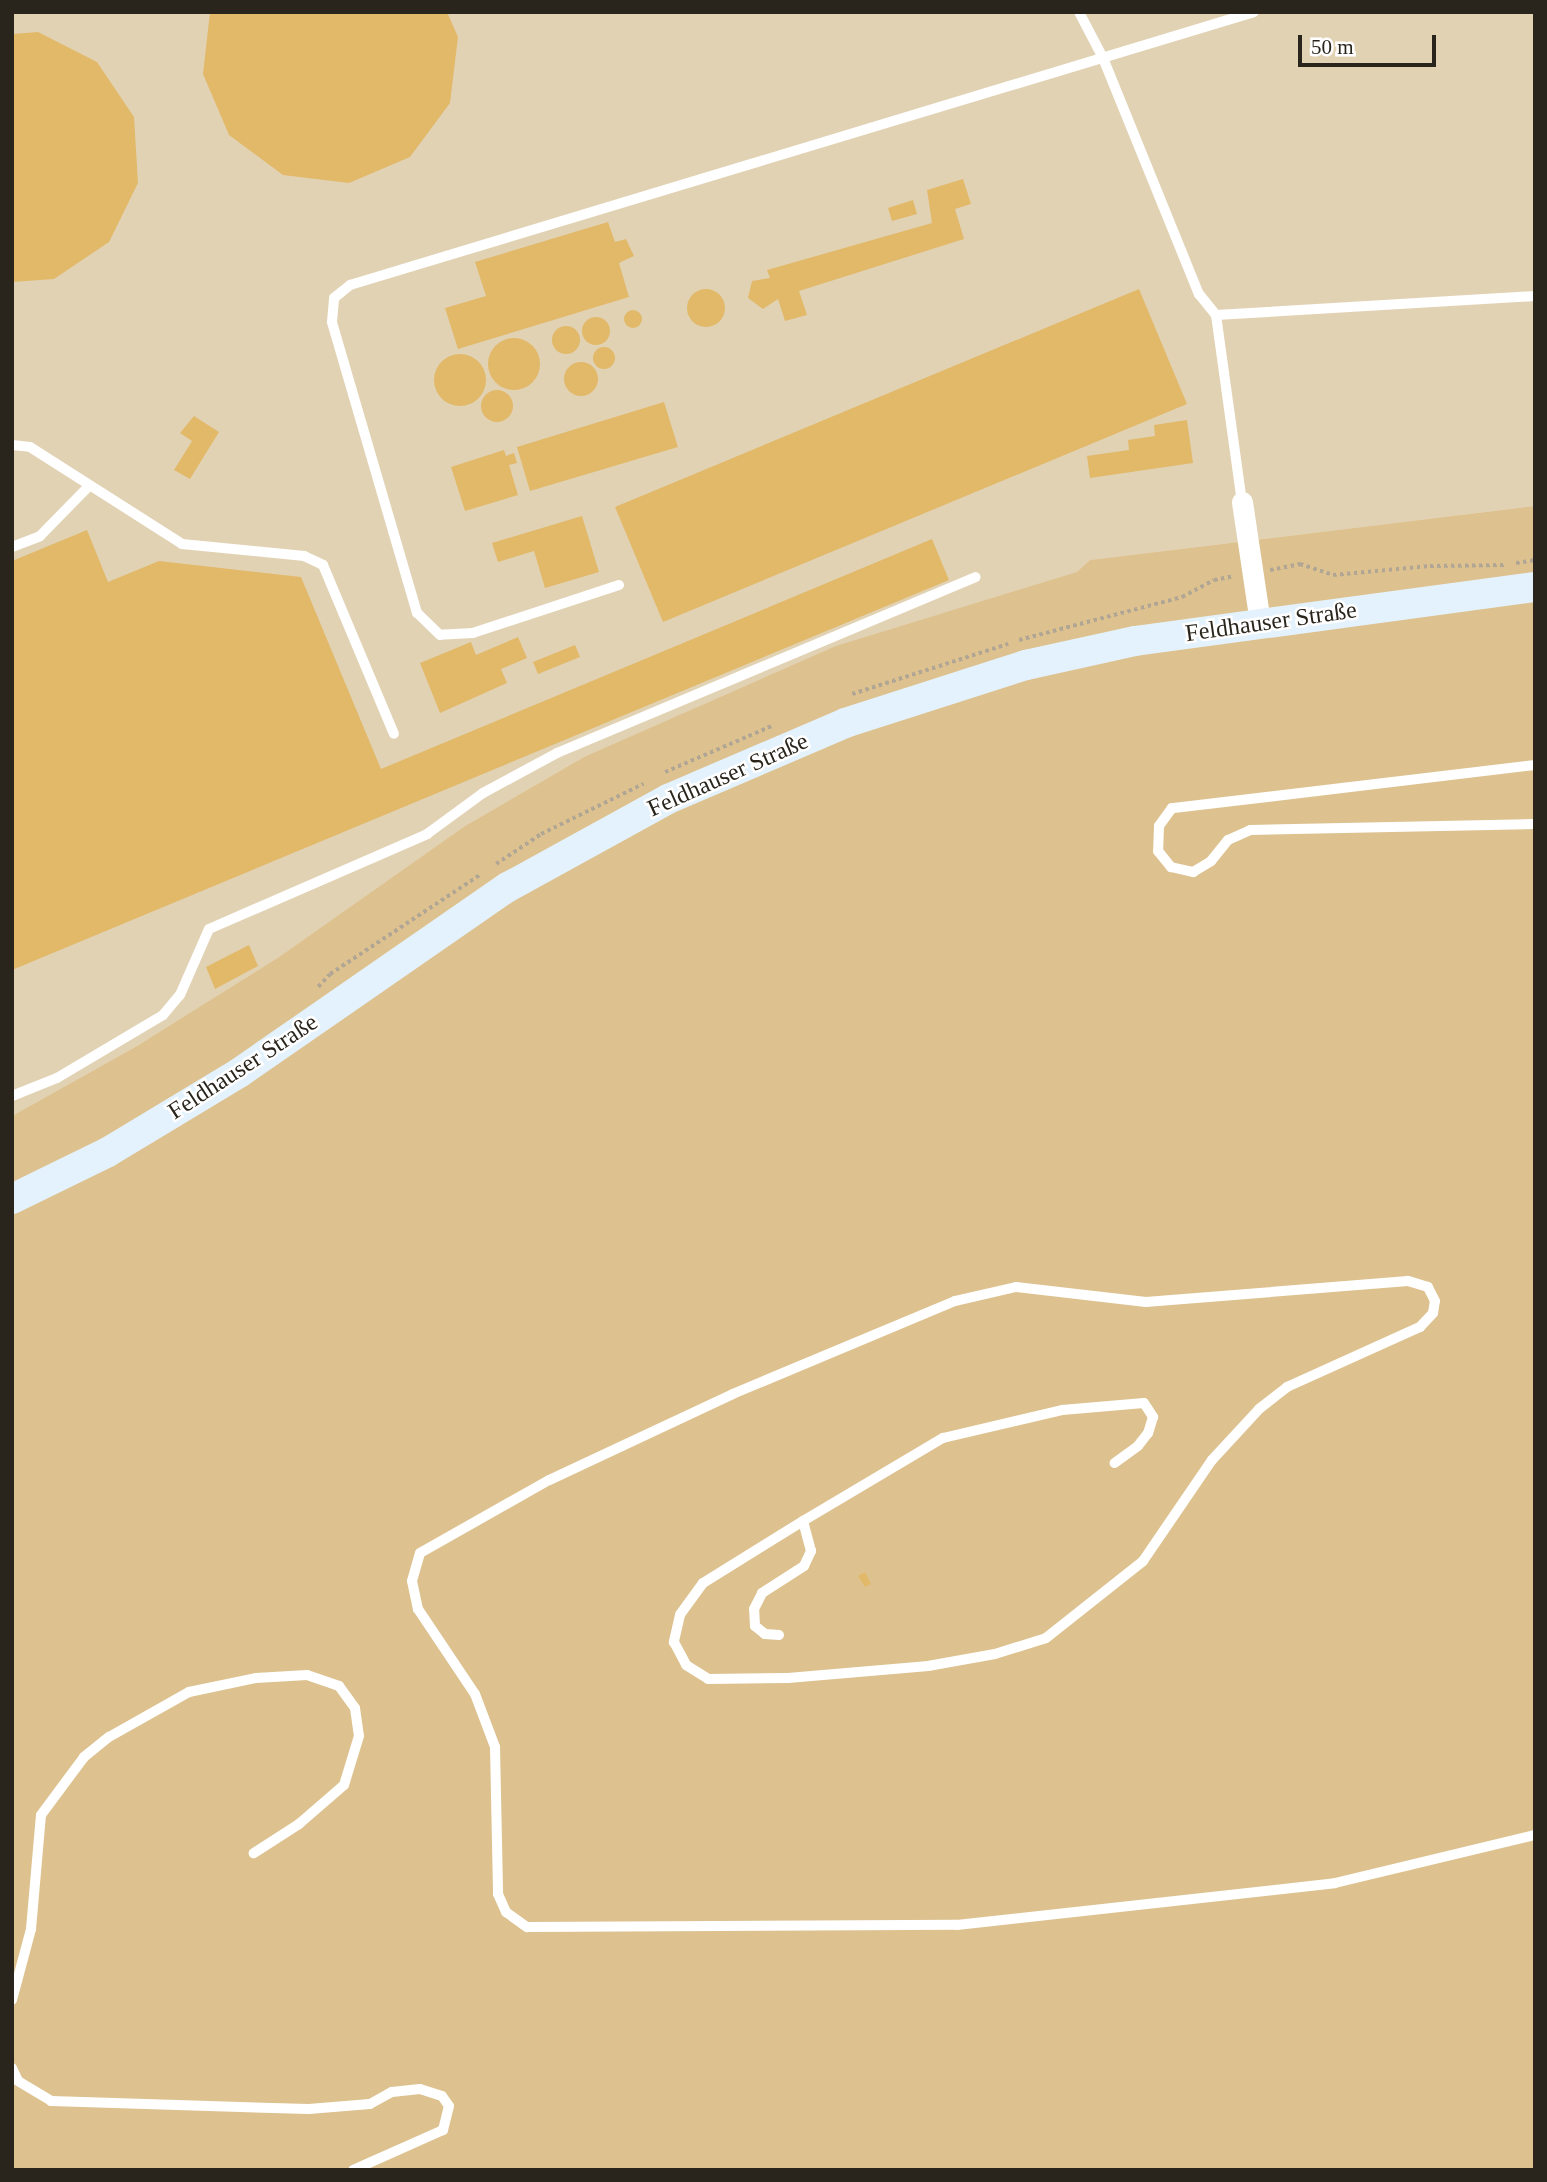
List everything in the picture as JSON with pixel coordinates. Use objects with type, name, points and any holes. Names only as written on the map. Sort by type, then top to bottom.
[{"type":"street","points":[[1242,502],[1259,622]]},
{"type":"street","name":"Feldhauser Straße","points":[[12,1199],[108,1152],[239,1073],[508,887],[668,799],[845,723],[1026,665],[1135,641],[1259,622],[1535,587]]},
{"type":"lane","points":[[1079,12],[1103,58],[1199,294],[1216,315],[1242,502]]},
{"type":"lane","points":[[619,585],[473,633],[440,635],[417,613],[332,321],[334,298],[350,285],[1254,12]]},
{"type":"lane","points":[[1216,315],[1535,296]]},
{"type":"lane","points":[[12,444],[30,447],[182,544],[304,556],[323,565],[394,734]]},
{"type":"lane","points":[[12,547],[40,536],[89,486]]},
{"type":"lane","points":[[12,1096],[57,1078],[163,1015],[180,995],[209,929],[427,834],[484,793],[557,753],[975,577]]},
{"type":"lane","points":[[1535,765],[1172,808],[1159,826],[1158,851],[1171,867],[1193,872],[1211,861],[1228,840],[1250,830],[1535,824]]},
{"type":"lane","points":[[1115,1463],[1148,1433],[1153,1417],[1144,1403],[1062,1410],[943,1438],[703,1583],[680,1615],[674,1642],[686,1665],[708,1679],[788,1678],[928,1666],[995,1654],[1046,1638],[1143,1561],[1212,1460],[1259,1409],[1287,1387],[1420,1327],[1433,1314],[1435,1301],[1428,1287],[1408,1281],[1146,1302],[1016,1287],[955,1301],[733,1394],[573,1469],[420,1553],[412,1581],[418,1609],[475,1694],[495,1748],[498,1894],[506,1912],[527,1927],[957,1925],[1335,1883],[1535,1835]]},
{"type":"lane","points":[[779,1634],[765,1633],[755,1626],[754,1609],[762,1593],[804,1566],[811,1551],[803,1521]]},
{"type":"lane","points":[[12,2000],[31,1929],[41,1815],[84,1757],[109,1737],[189,1692],[256,1678],[307,1675],[339,1686],[355,1708],[359,1735],[344,1785],[299,1824],[254,1853]]},
{"type":"lane","points":[[12,2068],[18,2081],[51,2101],[309,2109],[370,2104],[392,2092],[420,2089],[442,2095],[449,2106],[443,2130],[353,2170]]},
{"type":"path","points":[[1430,566],[1535,560]]},
{"type":"shaded area","points":[[12,12],[1535,12],[1535,506],[1090,560],[1078,572],[584,757],[465,826],[279,957],[137,1046],[12,1116]]},
{"type":"shaded area","points":[[1535,506],[1535,2170],[12,2170],[12,1116],[137,1046],[279,957],[465,826],[584,757],[836,646],[1077,572],[1090,560]]},
{"type":"building","points":[[210,12],[447,12],[458,37],[450,103],[410,157],[349,183],[283,175],[229,135],[203,74]]},
{"type":"building","points":[[38,32],[97,62],[134,117],[138,183],[109,242],[54,279],[12,282],[12,34]]},
{"type":"building","points":[[963,179],[971,204],[955,209],[964,239],[799,291],[807,315],[785,321],[778,299],[763,309],[748,298],[752,281],[770,278],[767,270],[932,223],[927,190]]},
{"type":"building","points":[[913,200],[917,214],[892,221],[888,208]]},
{"type":"building","points":[[608,222],[615,242],[626,239],[634,256],[619,263],[629,297],[458,349],[445,308],[486,296],[475,262]]},
{"type":"building","points":[[706,289],[720,294],[725,308],[720,322],[706,327],[692,322],[687,308],[692,294]]},
{"type":"building","points":[[1139,289],[1187,404],[663,622],[615,507]]},
{"type":"building","points":[[629,310],[637,310],[642,319],[640,326],[629,328],[624,323],[624,315]]},
{"type":"building","points":[[596,317],[606,321],[610,331],[606,341],[596,345],[586,341],[582,331],[586,321]]},
{"type":"building","points":[[566,326],[576,330],[580,340],[576,350],[566,354],[556,350],[552,340],[556,330]]},
{"type":"building","points":[[514,338],[524,340],[532,346],[538,354],[538,374],[532,382],[524,388],[514,390],[504,388],[496,382],[490,374],[488,364],[490,354],[496,346],[504,340]]},
{"type":"building","points":[[604,347],[612,350],[615,358],[612,366],[604,369],[596,366],[593,358],[596,350]]},
{"type":"building","points":[[460,354],[470,356],[478,362],[484,370],[484,390],[478,398],[470,404],[460,406],[450,404],[442,398],[436,390],[434,380],[436,370],[442,362],[450,356]]},
{"type":"building","points":[[581,362],[593,367],[598,379],[593,391],[581,396],[569,391],[564,379],[569,367]]},
{"type":"building","points":[[497,390],[509,394],[513,406],[509,418],[497,422],[485,418],[481,406],[485,394]]},
{"type":"building","points":[[664,402],[678,447],[530,491],[517,447]]},
{"type":"building","points":[[194,416],[219,432],[190,479],[174,470],[192,441],[180,433]]},
{"type":"building","points":[[1187,420],[1193,463],[1090,478],[1087,456],[1129,450],[1128,440],[1155,436],[1154,425]]},
{"type":"building","points":[[504,450],[506,456],[514,453],[517,463],[509,465],[518,495],[465,511],[451,467]]},
{"type":"building","points":[[582,516],[599,572],[545,588],[534,551],[498,562],[492,543]]},
{"type":"building","points":[[87,530],[108,582],[159,561],[301,577],[381,769],[932,539],[949,580],[12,970],[12,561]]},
{"type":"building","points":[[518,637],[527,658],[501,669],[507,683],[440,713],[420,663],[471,642],[476,655]]},
{"type":"building","points":[[575,645],[580,657],[538,674],[533,662]]},
{"type":"building","points":[[249,945],[258,966],[215,989],[206,967]]},
{"type":"building","points":[[865,1572],[871,1584],[865,1587],[858,1576]]}]
